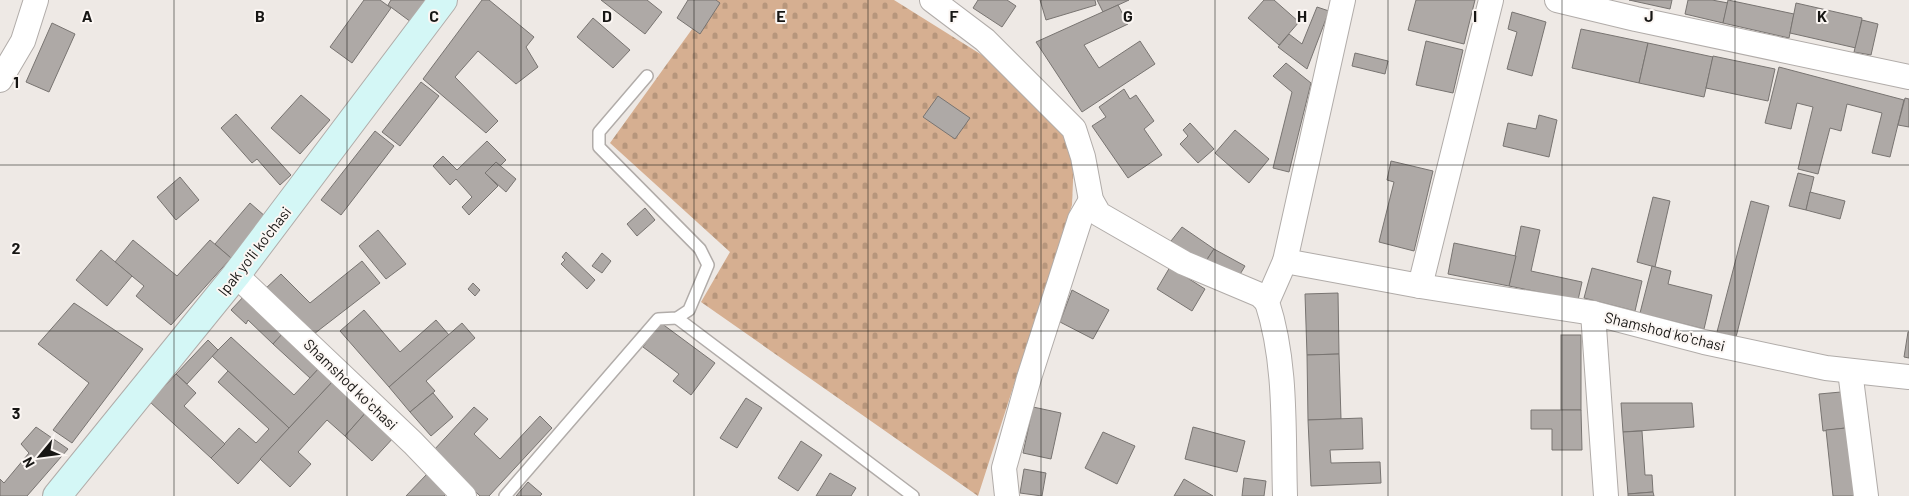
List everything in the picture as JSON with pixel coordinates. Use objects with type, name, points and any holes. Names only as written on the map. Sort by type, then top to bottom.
[{"type":"main road","name":"Ipak yo'li ko'chasi","points":[[57,496],[236,275],[443,0]]},
{"type":"street","points":[[0,80],[23,41],[36,0]]},
{"type":"street","points":[[932,0],[985,40],[1074,129],[1083,157],[1091,200],[1100,214],[1175,258],[1260,295],[1267,302],[1274,322],[1281,385],[1285,496]]},
{"type":"street","points":[[1267,302],[1285,261],[1343,0]]},
{"type":"street","points":[[1420,286],[1491,0]]},
{"type":"street","points":[[1557,0],[1636,19],[1909,77]]},
{"type":"street","points":[[1005,495],[1004,468],[1029,378],[1080,219],[1091,200]]},
{"type":"street","name":"Shamshod koʻchasi","points":[[1285,261],[1420,286],[1593,313],[1704,342],[1850,371],[1909,378]]},
{"type":"street","name":"Shamshod koʻchasi","points":[[236,275],[413,443],[464,496]]},
{"type":"street","points":[[1593,313],[1606,496]]},
{"type":"street","points":[[1850,371],[1866,496]]},
{"type":"lane","points":[[505,496],[658,319],[677,318],[689,310],[708,265],[700,249],[599,147],[600,132],[647,76]]},
{"type":"lane","points":[[677,318],[913,496]]},
{"type":"green space","points":[[713,0],[894,0],[990,60],[1064,130],[1074,157],[1072,205],[978,496],[701,302],[730,252],[610,143]]},
{"type":"building","points":[[364,0],[380,0],[391,8],[352,63],[330,47]]},
{"type":"building","points":[[391,0],[426,0],[411,22],[388,5]]},
{"type":"building","points":[[482,0],[489,0],[534,37],[526,47],[538,67],[516,84],[478,51],[455,77],[498,121],[486,133],[423,79]]},
{"type":"building","points":[[601,0],[647,0],[662,12],[645,34]]},
{"type":"building","points":[[688,0],[716,0],[720,3],[700,34],[677,18]]},
{"type":"building","points":[[978,0],[1007,0],[1016,6],[1002,27],[973,8]]},
{"type":"building","points":[[1040,0],[1095,0],[1096,5],[1046,20]]},
{"type":"building","points":[[1097,0],[1129,0],[1103,12]]},
{"type":"building","points":[[1264,0],[1274,0],[1299,22],[1279,45],[1248,18]]},
{"type":"building","points":[[1416,0],[1475,0],[1464,44],[1408,30]]},
{"type":"building","points":[[1629,0],[1672,0],[1670,9]]},
{"type":"building","points":[[1688,0],[1712,0],[1728,3],[1723,23],[1685,14]]},
{"type":"building","points":[[1728,0],[1794,14],[1789,38],[1723,23]]},
{"type":"building","points":[[1796,3],[1862,18],[1856,48],[1790,33]]},
{"type":"building","points":[[1118,5],[1128,24],[1084,45],[1099,68],[1140,41],[1155,64],[1082,112],[1036,42]]},
{"type":"building","points":[[1317,7],[1329,11],[1307,69],[1278,47],[1289,34],[1302,44]]},
{"type":"building","points":[[1512,12],[1546,22],[1532,76],[1507,69],[1517,32],[1508,29]]},
{"type":"building","points":[[593,18],[630,50],[613,68],[577,37]]},
{"type":"building","points":[[1862,20],[1878,24],[1871,55],[1854,52]]},
{"type":"building","points":[[52,23],[75,34],[49,92],[26,82]]},
{"type":"building","points":[[1581,29],[1648,43],[1639,83],[1572,68]]},
{"type":"building","points":[[1426,41],[1463,50],[1453,93],[1416,85]]},
{"type":"building","points":[[1648,43],[1713,57],[1704,97],[1639,83]]},
{"type":"building","points":[[1355,53],[1388,61],[1385,74],[1352,66]]},
{"type":"building","points":[[1713,56],[1775,69],[1768,101],[1706,88]]},
{"type":"building","points":[[1286,63],[1311,83],[1289,172],[1273,168],[1292,92],[1273,76]]},
{"type":"building","points":[[1779,67],[1904,100],[1890,157],[1872,153],[1882,113],[1847,104],[1841,131],[1830,128],[1818,174],[1798,169],[1813,107],[1797,103],[1791,129],[1765,123]]},
{"type":"building","points":[[421,82],[439,96],[400,146],[382,132]]},
{"type":"building","points":[[1124,89],[1130,99],[1136,95],[1154,121],[1144,129],[1162,155],[1128,178],[1092,126],[1106,117],[1099,107]]},
{"type":"building","points":[[301,95],[330,120],[300,154],[271,128]]},
{"type":"building","points":[[938,96],[970,118],[955,139],[923,117]]},
{"type":"building","points":[[1905,98],[1909,99],[1909,127],[1898,125]]},
{"type":"building","points":[[236,114],[291,175],[280,185],[257,159],[252,163],[221,128]]},
{"type":"building","points":[[1539,115],[1557,120],[1549,157],[1503,146],[1508,123],[1536,129]]},
{"type":"building","points":[[1190,123],[1214,149],[1198,163],[1180,144],[1188,136],[1183,130]]},
{"type":"building","points":[[1235,130],[1269,159],[1249,183],[1215,153]]},
{"type":"building","points":[[375,131],[394,146],[341,215],[321,200]]},
{"type":"building","points":[[487,141],[506,160],[500,166],[496,162],[485,173],[498,186],[469,215],[462,207],[472,197],[456,179],[450,185],[433,166],[443,156],[457,170]]},
{"type":"building","points":[[1391,161],[1433,171],[1414,251],[1379,242],[1394,182],[1387,180]]},
{"type":"building","points":[[496,162],[516,179],[506,192],[485,173]]},
{"type":"building","points":[[1798,173],[1814,177],[1806,210],[1789,206]]},
{"type":"building","points":[[180,177],[199,200],[176,220],[157,197]]},
{"type":"building","points":[[1810,192],[1845,201],[1840,219],[1806,210]]},
{"type":"building","points":[[1653,197],[1670,201],[1655,267],[1637,262]]},
{"type":"building","points":[[1751,201],[1769,206],[1736,337],[1717,332]]},
{"type":"building","points":[[250,203],[266,217],[231,258],[215,244]]},
{"type":"building","points":[[645,208],[655,220],[637,236],[627,224]]},
{"type":"building","points":[[1521,226],[1540,230],[1531,271],[1582,282],[1578,300],[1509,286]]},
{"type":"building","points":[[1182,227],[1214,249],[1204,264],[1171,241]]},
{"type":"building","points":[[378,230],[406,264],[386,279],[359,246]]},
{"type":"building","points":[[133,240],[177,276],[210,240],[231,258],[171,325],[136,296],[144,286],[115,262]]},
{"type":"building","points":[[1454,243],[1516,256],[1509,286],[1448,274]]},
{"type":"building","points":[[1214,249],[1245,266],[1236,281],[1204,264]]},
{"type":"building","points":[[101,250],[132,276],[107,306],[76,280]]},
{"type":"building","points":[[566,252],[595,280],[587,289],[561,264],[565,260],[562,257]]},
{"type":"building","points":[[602,253],[611,261],[602,273],[592,266]]},
{"type":"building","points":[[362,261],[380,283],[310,337],[264,290],[281,274],[310,303]]},
{"type":"building","points":[[1652,266],[1671,271],[1668,284],[1712,295],[1704,329],[1640,313]]},
{"type":"building","points":[[1170,267],[1205,289],[1192,311],[1157,289]]},
{"type":"building","points":[[1592,268],[1642,281],[1635,311],[1584,298]]},
{"type":"building","points":[[473,283],[480,290],[475,296],[468,289]]},
{"type":"building","points":[[1072,290],[1109,310],[1093,339],[1060,322]]},
{"type":"building","points":[[1338,293],[1339,354],[1307,355],[1305,294]]},
{"type":"building","points":[[245,295],[284,332],[273,344],[248,320],[246,324],[231,310]]},
{"type":"building","points":[[74,303],[143,349],[72,443],[53,430],[89,383],[38,344]]},
{"type":"building","points":[[364,310],[400,352],[436,320],[449,335],[389,387],[340,331]]},
{"type":"building","points":[[462,323],[475,338],[426,381],[435,391],[410,412],[389,387]]},
{"type":"building","points":[[661,323],[715,363],[691,395],[673,381],[679,374],[643,347]]},
{"type":"building","points":[[284,332],[321,366],[310,378],[273,344]]},
{"type":"building","points":[[1909,332],[1909,358],[1904,357]]},
{"type":"building","points":[[1561,335],[1581,335],[1581,410],[1561,410]]},
{"type":"building","points":[[231,337],[294,395],[321,366],[335,379],[289,428],[212,356]]},
{"type":"building","points":[[208,340],[218,350],[187,384],[176,374]]},
{"type":"building","points":[[1339,354],[1341,419],[1308,420],[1307,355]]},
{"type":"building","points":[[228,371],[289,428],[238,484],[211,458],[239,428],[256,443],[269,429],[218,382]]},
{"type":"building","points":[[176,374],[196,393],[184,406],[225,444],[211,458],[150,402]]},
{"type":"building","points":[[335,379],[368,410],[345,436],[327,420],[298,452],[311,464],[290,487],[260,459]]},
{"type":"building","points":[[1841,392],[1845,428],[1823,431],[1819,394]]},
{"type":"building","points":[[433,393],[453,417],[431,436],[410,412]]},
{"type":"building","points":[[746,398],[762,408],[737,448],[720,438]]},
{"type":"building","points":[[1621,403],[1692,403],[1694,427],[1623,432]]},
{"type":"building","points":[[474,407],[488,419],[474,434],[500,459],[540,416],[552,428],[489,496],[480,496],[433,451]]},
{"type":"building","points":[[1033,407],[1061,413],[1051,459],[1023,453]]},
{"type":"building","points":[[368,410],[395,436],[372,461],[345,436]]},
{"type":"building","points":[[1531,410],[1581,410],[1582,450],[1552,450],[1552,429],[1531,429]]},
{"type":"building","points":[[1362,418],[1363,449],[1330,450],[1331,463],[1380,462],[1381,483],[1311,486],[1308,420]]},
{"type":"building","points":[[36,427],[68,449],[27,496],[0,496],[0,479],[4,483],[29,453],[21,444]]},
{"type":"building","points":[[1193,427],[1245,441],[1237,472],[1185,459]]},
{"type":"building","points":[[1846,428],[1854,496],[1833,496],[1826,430]]},
{"type":"building","points":[[1642,431],[1645,475],[1652,475],[1653,492],[1628,494],[1623,432]]},
{"type":"building","points":[[1103,432],[1135,446],[1117,484],[1085,468]]},
{"type":"building","points":[[801,441],[822,455],[798,491],[778,478]]},
{"type":"building","points":[[1024,469],[1046,473],[1042,496],[1020,493]]},
{"type":"building","points":[[830,473],[856,488],[851,496],[816,496]]},
{"type":"building","points":[[427,474],[447,493],[444,496],[406,496]]},
{"type":"building","points":[[1244,478],[1266,481],[1264,496],[1242,496]]},
{"type":"building","points":[[1184,479],[1213,496],[1174,496]]},
{"type":"building","points":[[528,482],[542,494],[540,496],[516,496]]},
{"type":"building","points":[[1653,492],[1654,496],[1628,496],[1628,494]]}]
